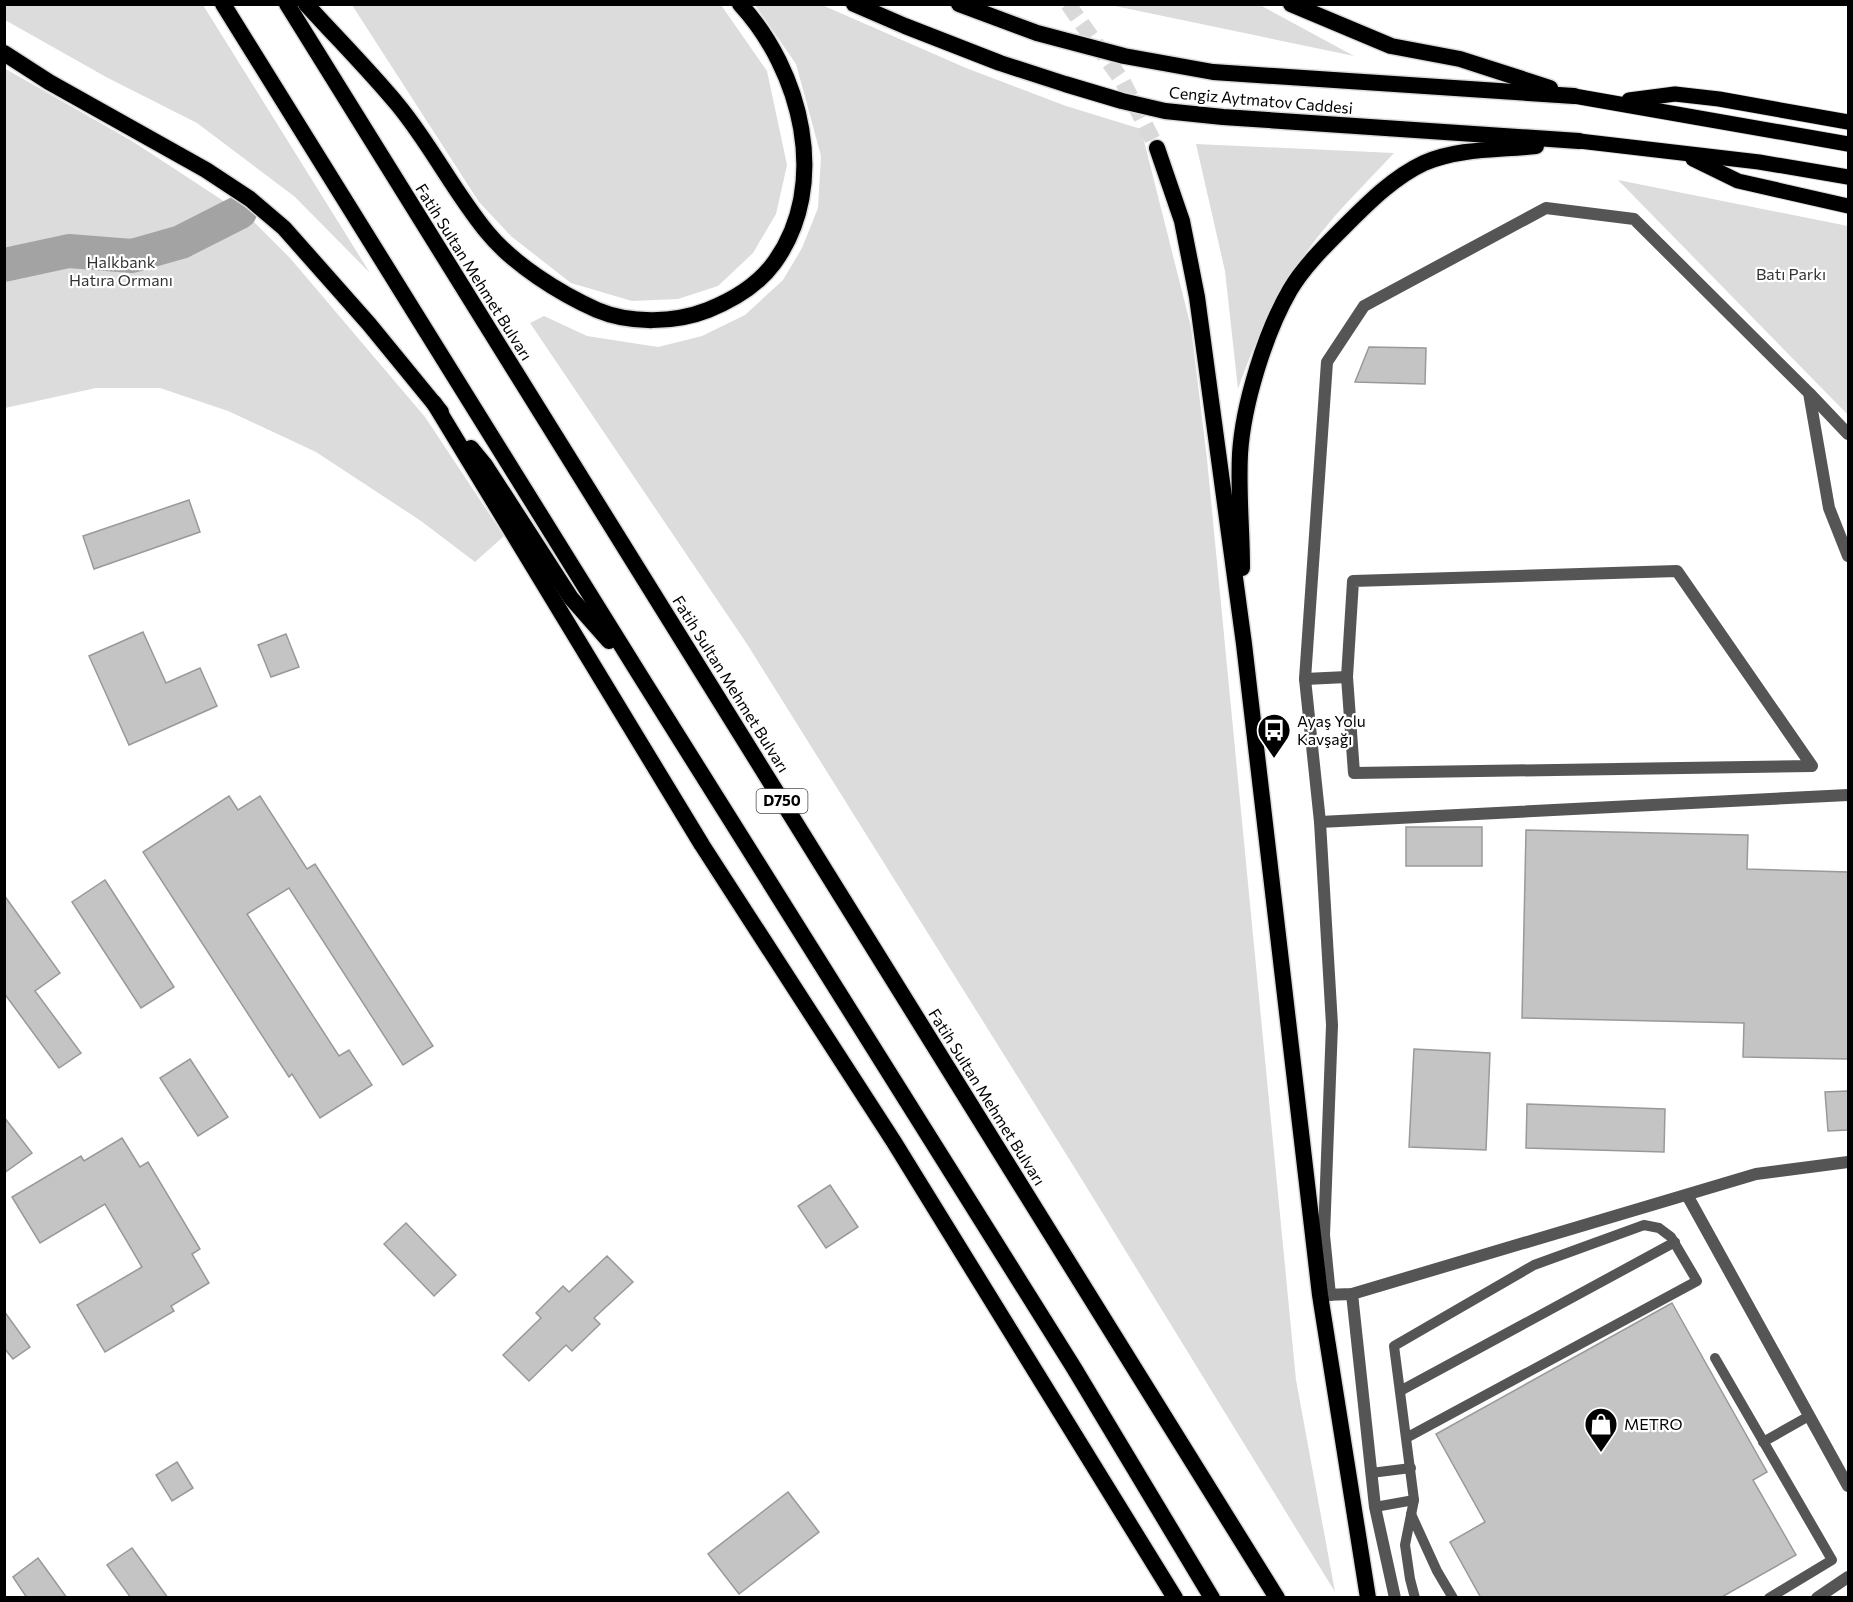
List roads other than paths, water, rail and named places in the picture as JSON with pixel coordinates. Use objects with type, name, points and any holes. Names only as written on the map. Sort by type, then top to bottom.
[{"type":"highway","points":[[223,4],[1074,1368],[1212,1598]]},
{"type":"highway","name":"Fatih Sultan Mehmet Bulvarı","points":[[287,4],[1277,1598]]},
{"type":"highway","points":[[306,4],[399,106],[487,232],[516,262],[598,310],[662,321],[693,316],[728,302],[760,279],[784,248],[797,215],[805,176],[800,121],[779,58],[751,16],[740,4]]},
{"type":"highway","name":"Cengiz Aytmatov Caddesi","points":[[854,4],[1000,63],[1110,98],[1165,111],[1579,141]]},
{"type":"highway","name":"Cengiz Aytmatov Caddesi","points":[[959,4],[1037,33],[1113,53],[1213,72],[1574,96]]},
{"type":"highway","points":[[1291,4],[1391,46],[1460,59],[1574,96]]},
{"type":"highway","points":[[4,53],[49,82],[206,170],[250,199],[284,228],[369,324],[485,465],[571,598],[641,677]]},
{"type":"highway","points":[[1244,644],[1240,454],[1251,391],[1273,326],[1290,289],[1324,247],[1366,205],[1402,176],[1425,163],[1445,157],[1579,141]]},
{"type":"highway","points":[[1157,148],[1182,221],[1197,297],[1244,644],[1325,1295],[1368,1598]]},
{"type":"highway","points":[[434,403],[702,845],[894,1142],[1175,1598]]},
{"type":"main road","name":"Cengiz Aytmatov Caddesi","points":[[1614,102],[1675,94],[1719,99],[1848,122]]},
{"type":"main road","name":"Cengiz Aytmatov Caddesi","points":[[1574,96],[1848,144]]},
{"type":"main road","name":"Cengiz Aytmatov Caddesi","points":[[1579,141],[1759,162],[1848,177]]},
{"type":"main road","name":"Cengiz Aytmatov Caddesi","points":[[1683,154],[1738,181],[1848,206]]},
{"type":"street","points":[[1848,434],[1634,219],[1546,208],[1364,306],[1327,362],[1305,679],[1320,822],[1332,1025],[1324,1235],[1325,1295],[1352,1294],[1756,1174],[1848,1162]]},
{"type":"street","points":[[1809,393],[1828,508],[1848,556]]},
{"type":"street","points":[[1677,571],[1812,766],[1354,773],[1347,677],[1353,581],[1677,571]]},
{"type":"street","points":[[1305,679],[1347,677]]},
{"type":"street","points":[[1320,822],[1848,795]]},
{"type":"street","points":[[1687,1195],[1848,1486]]},
{"type":"street","points":[[1352,1294],[1375,1507],[1395,1598]]},
{"type":"street","points":[[1817,1598],[1848,1577]]},
{"type":"lane","points":[[1406,1438],[1696,1281],[1676,1242],[1659,1228],[1644,1225],[1534,1265],[1394,1346],[1414,1500],[1405,1545],[1415,1598]]},
{"type":"lane","points":[[1400,1391],[1676,1242]]},
{"type":"lane","points":[[1715,1358],[1832,1560],[1769,1598]]},
{"type":"lane","points":[[1763,1442],[1809,1416]]},
{"type":"lane","points":[[1371,1473],[1411,1468]]},
{"type":"lane","points":[[1375,1507],[1414,1500]]},
{"type":"lane","points":[[1411,1514],[1437,1571],[1453,1598]]},
{"type":"waterway","points":[[4,265],[69,251],[132,256],[181,242],[240,212]]},
{"type":"tunnel","points":[[1068,4],[1123,82],[1157,148]]},
{"type":"place","name":"Ayaş Yolu Kavşağı","points":[[1274,759]]},
{"type":"place","name":"METRO","points":[[1601,1453]]},
{"type":"park label","name":"Halkbank Hatıra Ormanı","points":[[121,271]]},
{"type":"park label","name":"Batı Parkı","points":[[1791,274]]}]
